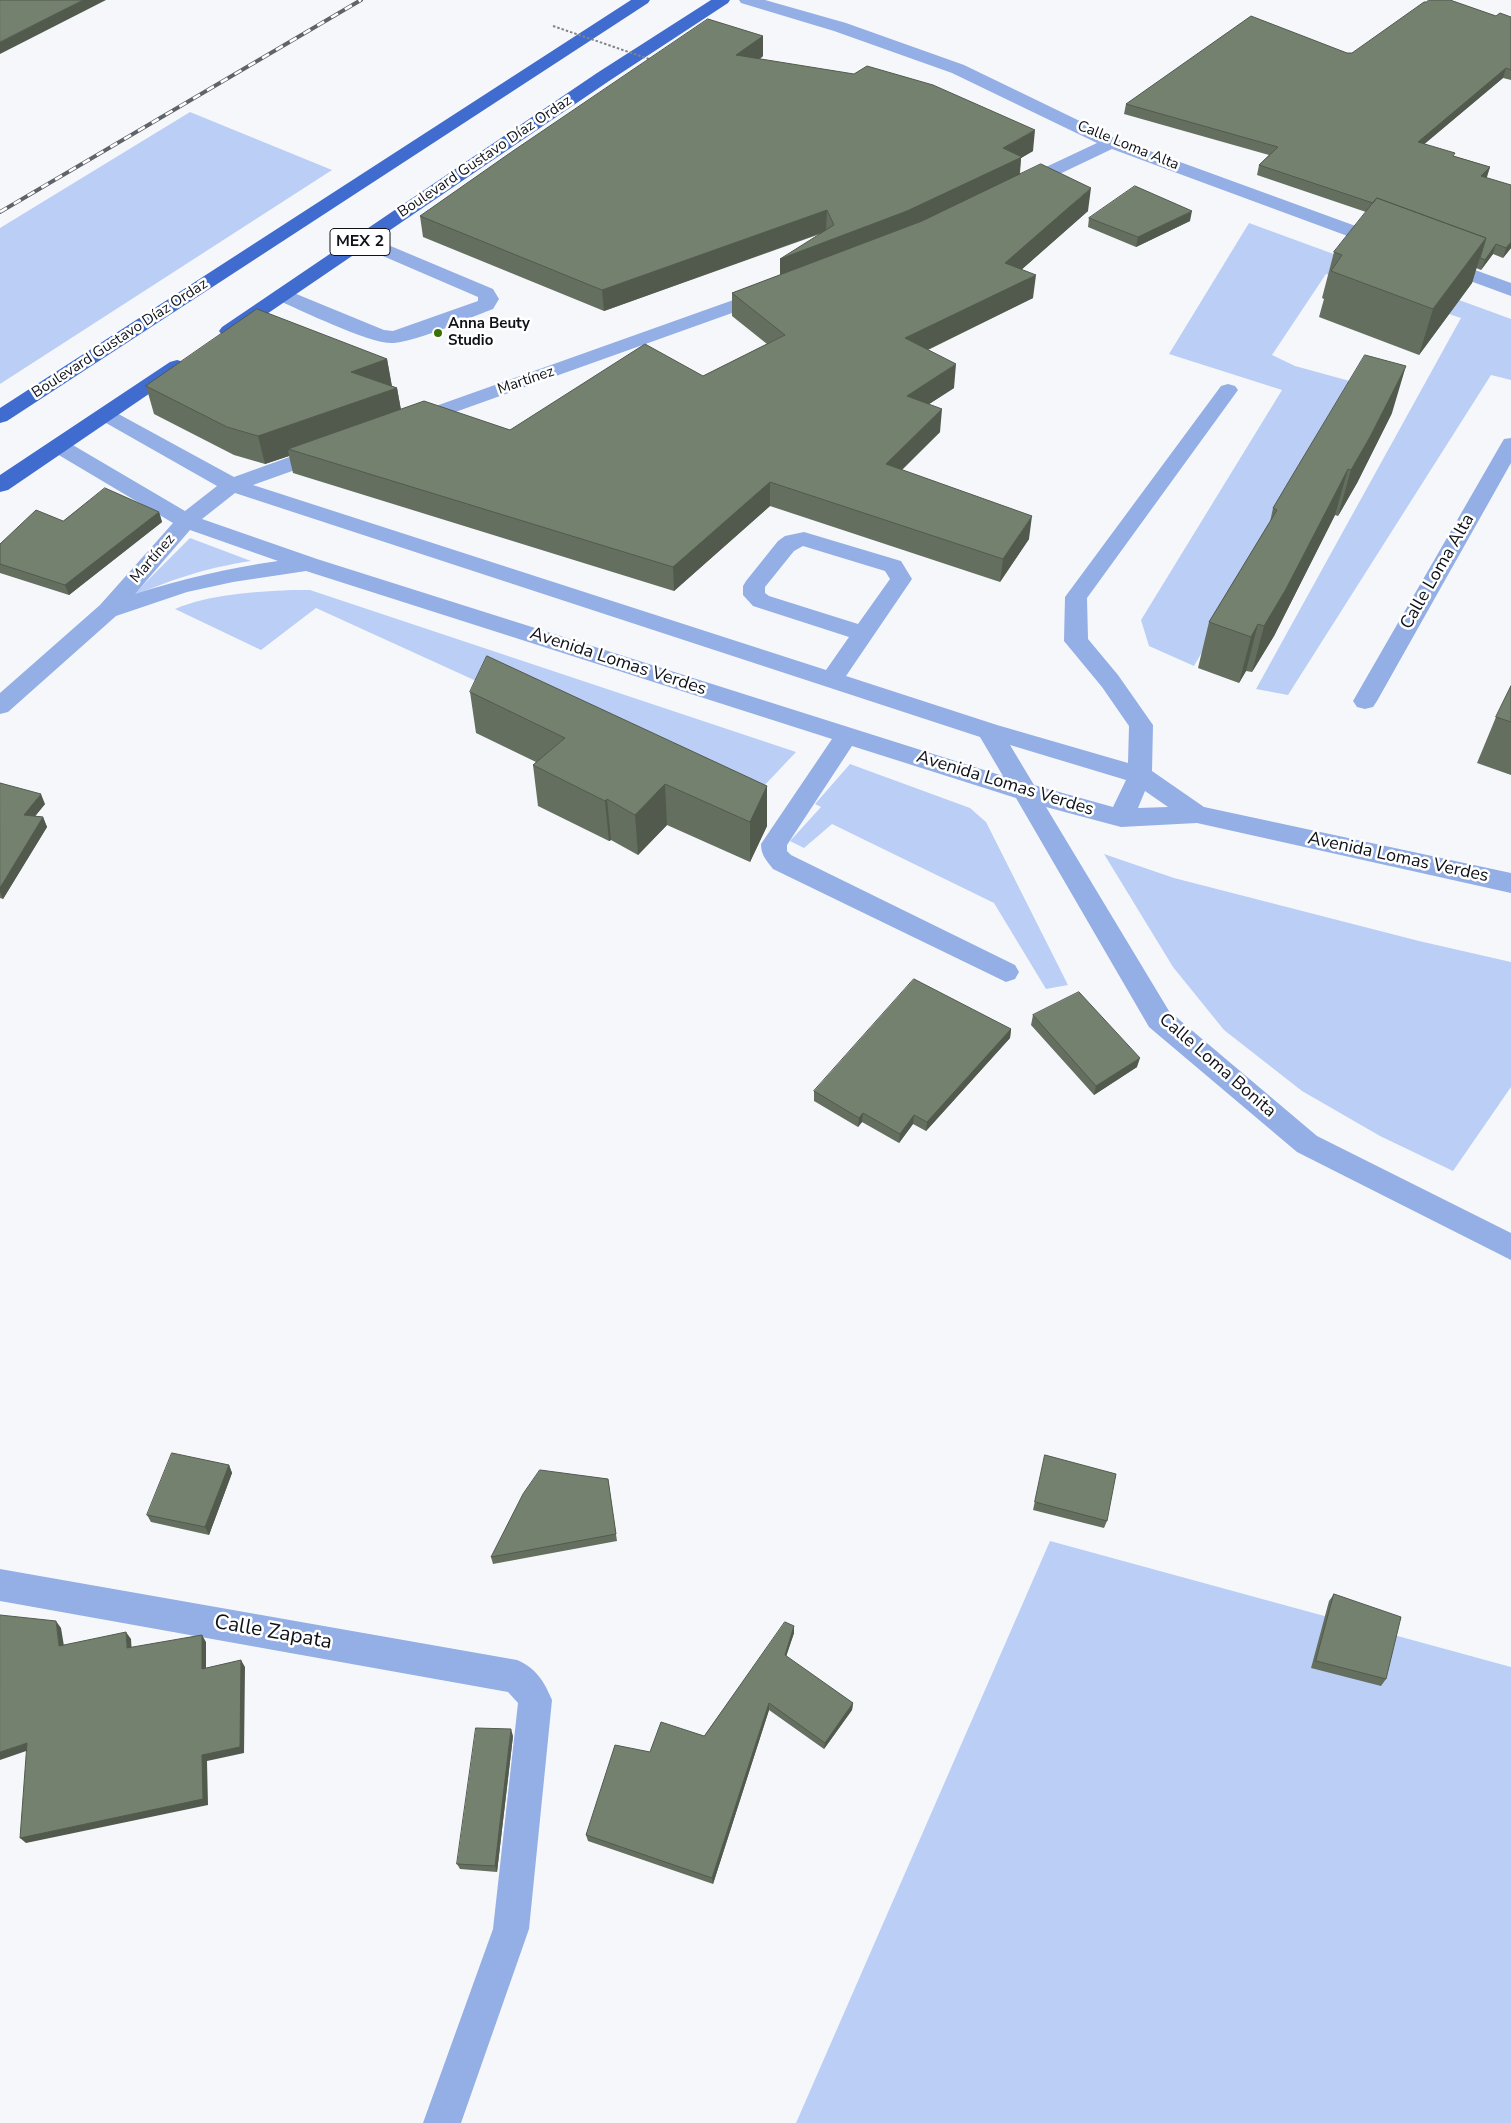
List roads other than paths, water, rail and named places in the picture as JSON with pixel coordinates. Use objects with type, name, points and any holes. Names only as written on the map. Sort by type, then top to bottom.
[{"type":"main road","name":"Boulevard Gustavo Díaz Ordaz","points":[[0,417],[642,0]]},
{"type":"main road","name":"Boulevard Gustavo Díaz Ordaz","points":[[218,338],[595,82],[722,0]]},
{"type":"main road","points":[[0,485],[194,354]]},
{"type":"street","name":"Calle Loma Alta","points":[[747,0],[840,27],[958,69],[1111,142],[1400,248]]},
{"type":"street","points":[[999,196],[1111,142]]},
{"type":"street","points":[[282,294],[381,336],[393,337],[404,335],[486,305],[489,299],[486,293],[362,240]]},
{"type":"street","points":[[1427,259],[1511,290]]},
{"type":"street","name":"Martínez","points":[[392,428],[784,288]]},
{"type":"street","points":[[1121,818],[1140,775],[1141,725],[1110,681],[1076,641],[1076,597],[1228,390]]},
{"type":"street","name":"Avenida Lomas Verdes","points":[[106,414],[232,484],[989,731],[1140,775],[1197,814]]},
{"type":"street","name":"Calle Loma Alta","points":[[1364,701],[1511,444]]},
{"type":"street","name":"Martínez","points":[[0,706],[108,610],[186,521],[232,484],[345,445]]},
{"type":"street","name":"Avenida Lomas Verdes","points":[[59,446],[186,521],[309,564],[1025,792],[1121,818],[1197,814],[1511,883]]},
{"type":"street","points":[[831,680],[863,634],[901,579],[893,566],[804,539],[793,541],[786,546],[754,586],[754,595],[761,601],[863,634]]},
{"type":"street","points":[[108,610],[183,586],[233,575],[309,564]]},
{"type":"street","name":"Calle Loma Bonita","points":[[989,731],[1159,1019],[1307,1144],[1511,1247]]},
{"type":"street","points":[[848,735],[774,844],[774,853],[782,862],[1006,972]]},
{"type":"street","name":"Calle Zapata","points":[[0,1585],[517,1677],[528,1688],[535,1700],[511,1929],[442,2123]]},
{"type":"railway","points":[[0,212],[361,0]]},
{"type":"place","name":"Anna Beuty Studio","points":[[438,333]]}]
